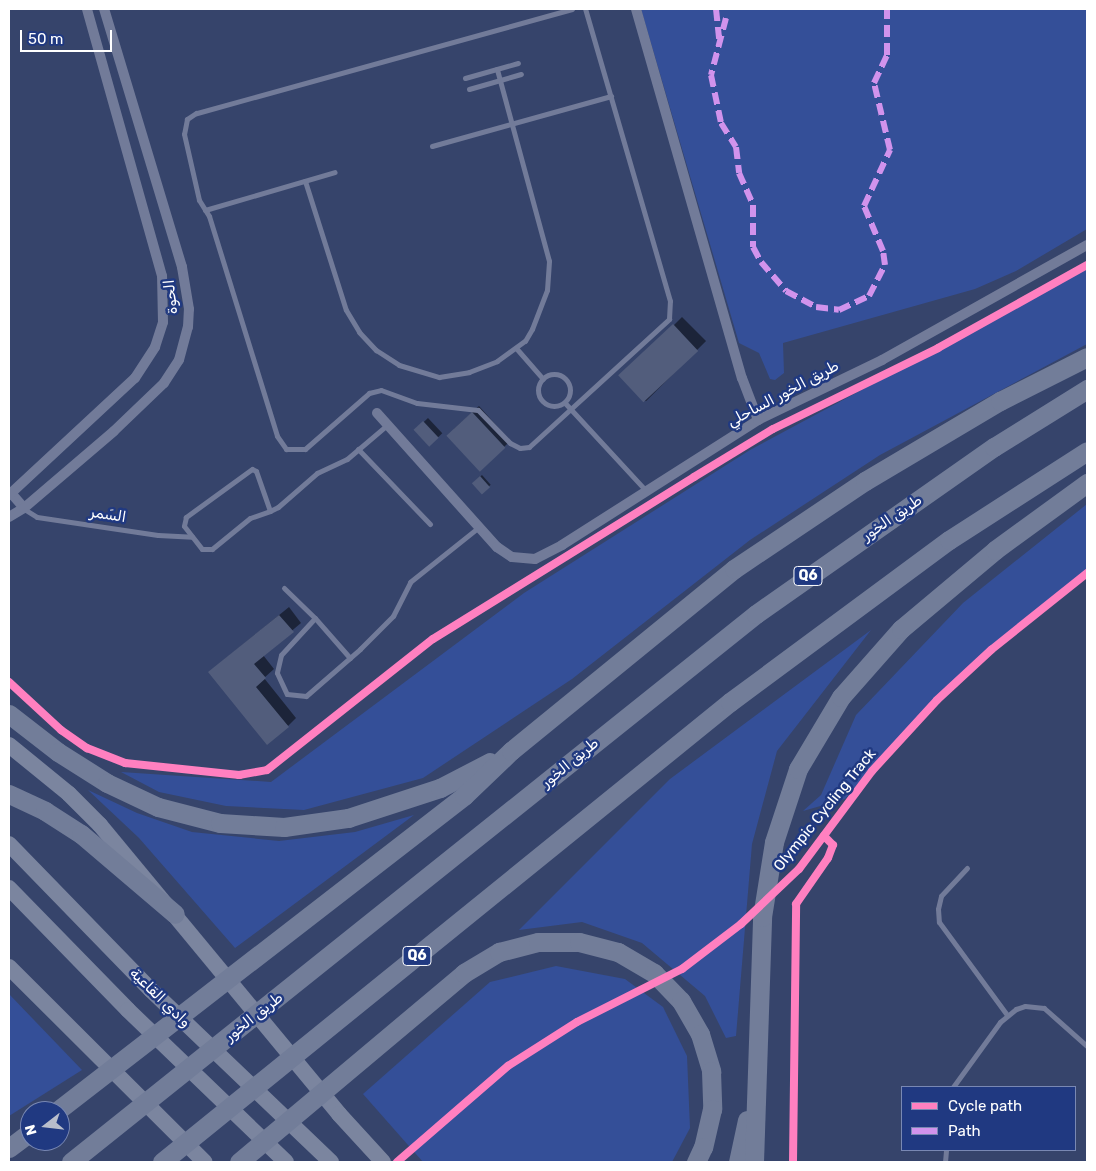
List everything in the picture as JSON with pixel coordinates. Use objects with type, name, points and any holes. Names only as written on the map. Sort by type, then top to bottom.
[{"type":"highway","points":[[70,1101],[464,796],[511,751],[734,569],[864,481],[1000,401],[1087,357]]},
{"type":"highway","name":"طريق الخور","points":[[71,1162],[756,614],[962,470],[1087,389]]},
{"type":"highway","name":"Q6","points":[[162,1162],[730,702],[949,540],[1087,451]]},
{"type":"highway","points":[[754,1162],[762,917],[774,842],[798,769],[841,697],[901,629],[964,575],[1087,483]]},
{"type":"highway","points":[[9,714],[58,752],[107,782],[158,807],[220,823],[284,827],[348,818],[440,788],[511,751]]},
{"type":"highway","points":[[9,794],[45,811],[81,834],[175,914]]},
{"type":"highway","points":[[238,1162],[464,973],[499,952],[538,942],[579,942],[618,952],[654,973],[680,1001],[700,1034],[710,1071],[712,1110],[704,1147],[696,1162]]},
{"type":"highway","points":[[738,1162],[756,1059]]},
{"type":"highway","points":[[9,1148],[20,1140]]},
{"type":"main road","points":[[9,745],[69,794],[100,825],[339,1114],[384,1162]]},
{"type":"main road","name":"وادي القاعية","points":[[9,844],[151,990],[331,1162]]},
{"type":"main road","name":"وادي القاعية","points":[[9,888],[128,1010],[286,1162]]},
{"type":"main road","points":[[9,967],[206,1162]]},
{"type":"street","name":"الحوة","points":[[10,494],[135,378],[155,347],[163,322],[162,276],[87,9]]},
{"type":"street","name":"الحوة","points":[[9,517],[24,508],[114,431],[164,383],[179,360],[188,327],[189,309],[182,267],[104,9]]},
{"type":"street","points":[[636,9],[742,378],[758,420]]},
{"type":"street","name":"طريق الخور الساحلي","points":[[479,526],[497,547],[517,559],[535,559],[647,492],[758,420],[882,360],[1087,245]]},
{"type":"street","points":[[377,413],[479,526]]},
{"type":"street","points":[[10,494],[24,508]]},
{"type":"lane","points":[[572,9],[191,115],[185,124],[184,134],[199,200],[205,210],[277,436],[286,449],[305,449],[377,390],[417,403],[478,410],[510,443],[520,448],[533,445],[666,323],[671,310],[586,9]]},
{"type":"lane","points":[[465,78],[518,63]]},
{"type":"lane","points":[[305,181],[346,310],[359,332],[376,350],[399,365],[439,376],[484,367],[525,341],[539,317],[547,290],[549,261],[497,69]]},
{"type":"lane","points":[[469,89],[521,74]]},
{"type":"lane","points":[[432,146],[610,96]]},
{"type":"lane","points":[[205,210],[335,172]]},
{"type":"lane","points":[[516,348],[543,379]]},
{"type":"lane","points":[[552,374],[567,381],[570,391],[565,403],[551,406],[542,400],[538,390],[543,379],[552,374]]},
{"type":"lane","points":[[565,403],[647,492]]},
{"type":"lane","points":[[270,512],[256,471],[248,470],[186,517],[184,526],[202,549],[207,551],[250,518],[270,512],[317,473],[338,464],[387,426]]},
{"type":"lane","points":[[358,449],[430,524]]},
{"type":"lane","name":"السَمر","points":[[24,508],[37,517],[158,535],[192,537]]},
{"type":"lane","points":[[315,618],[281,656],[277,673],[288,694],[306,696],[350,658],[393,616],[410,582],[479,526]]},
{"type":"lane","points":[[284,588],[315,618],[350,658]]},
{"type":"lane","points":[[967,868],[941,896],[938,909],[939,922],[1007,1015]]},
{"type":"lane","points":[[954,1086],[963,1069],[1007,1015],[1025,1006],[1044,1008],[1087,1046]]},
{"type":"shaded area","points":[[641,9],[1087,9],[1087,229],[1016,271],[975,289],[783,343],[784,373],[775,380],[770,379],[759,353],[739,343]]},
{"type":"shaded area","points":[[1087,269],[1087,344],[880,455],[750,540],[572,679],[423,778],[304,810],[226,806],[159,792],[121,772],[271,782],[524,593],[750,450]]},
{"type":"shaded area","points":[[1087,504],[1087,574],[953,684],[845,799],[803,811],[821,795],[856,715],[963,603]]},
{"type":"shaded area","points":[[871,630],[777,751],[752,844],[736,1036],[726,1038],[705,996],[642,943],[582,922],[519,930],[670,779]]},
{"type":"shaded area","points":[[88,790],[137,813],[192,832],[279,841],[355,832],[414,815],[235,948],[139,838]]},
{"type":"shaded area","points":[[556,966],[625,979],[663,1007],[687,1056],[690,1128],[672,1162],[423,1162],[363,1094],[490,982]]},
{"type":"shaded area","points":[[9,994],[82,1070],[33,1101],[20,1101],[20,1109],[9,1116]]},
{"type":"building","points":[[673,324],[698,351],[643,402],[618,375]]},
{"type":"building","points":[[472,412],[505,448],[480,472],[446,436]]},
{"type":"building","points":[[423,421],[439,438],[429,447],[413,430]]},
{"type":"building","points":[[480,476],[490,487],[482,495],[472,483]]},
{"type":"building","points":[[279,615],[294,632],[254,664],[266,678],[256,687],[289,727],[267,745],[208,672]]},
{"type":"marked path","points":[[716,9],[719,40]]},
{"type":"marked path","points":[[726,18],[711,75],[721,123],[736,147],[739,173],[753,205],[753,247],[761,262],[786,291],[816,307],[839,310],[869,296],[885,265],[883,251],[864,206],[890,150],[874,83],[887,55],[887,9]]},
{"type":"cycle path","points":[[9,682],[61,730],[87,748],[125,763],[239,775],[267,770],[433,639],[694,477],[773,429],[938,348],[1087,265]]},
{"type":"cycle path","name":"Olympic Cycling Track","points":[[397,1162],[508,1066],[577,1022],[682,969],[741,924],[799,869],[872,771],[937,700],[991,650],[1087,573]]},
{"type":"cycle path","name":"Olympic Cycling Track","points":[[793,1162],[796,904],[828,858],[833,845],[824,836]]}]
